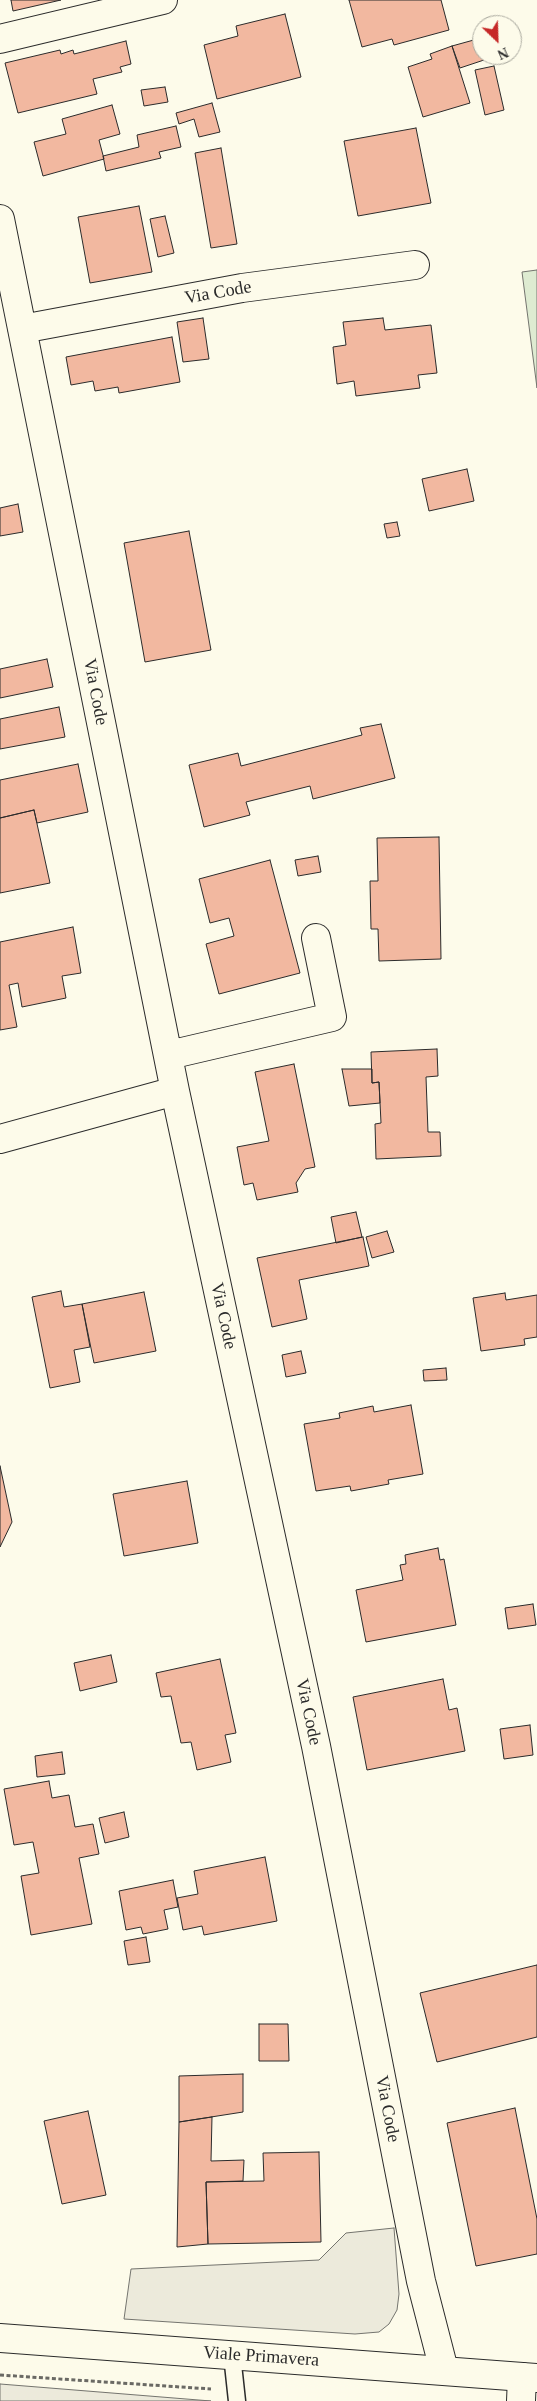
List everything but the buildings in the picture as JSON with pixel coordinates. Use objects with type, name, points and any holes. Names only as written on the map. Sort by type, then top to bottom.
[{"type":"street","points":[[0,38],[163,0]]},
{"type":"street","name":"Via Code","points":[[0,219],[175,1091],[314,1736],[420,2280],[444,2370]]},
{"type":"street","name":"Via Code","points":[[22,329],[242,288],[415,265]]},
{"type":"street","points":[[168,1054],[332,1017],[316,938]]},
{"type":"street","points":[[0,1139],[175,1091]]},
{"type":"street","name":"Viale Primavera","points":[[0,2338],[444,2370],[527,2385]]},
{"type":"lane","points":[[232,2355],[235,2396]]},
{"type":"path","points":[[0,2375],[235,2396]]},
{"type":"green space","points":[[537,270],[537,388],[522,272]]},
{"type":"shaded area","points":[[394,2228],[399,2294],[397,2310],[389,2324],[379,2332],[355,2334],[124,2319],[131,2269],[319,2260],[346,2233]]},
{"type":"shaded area","points":[[0,2384],[211,2401],[0,2401]]}]
